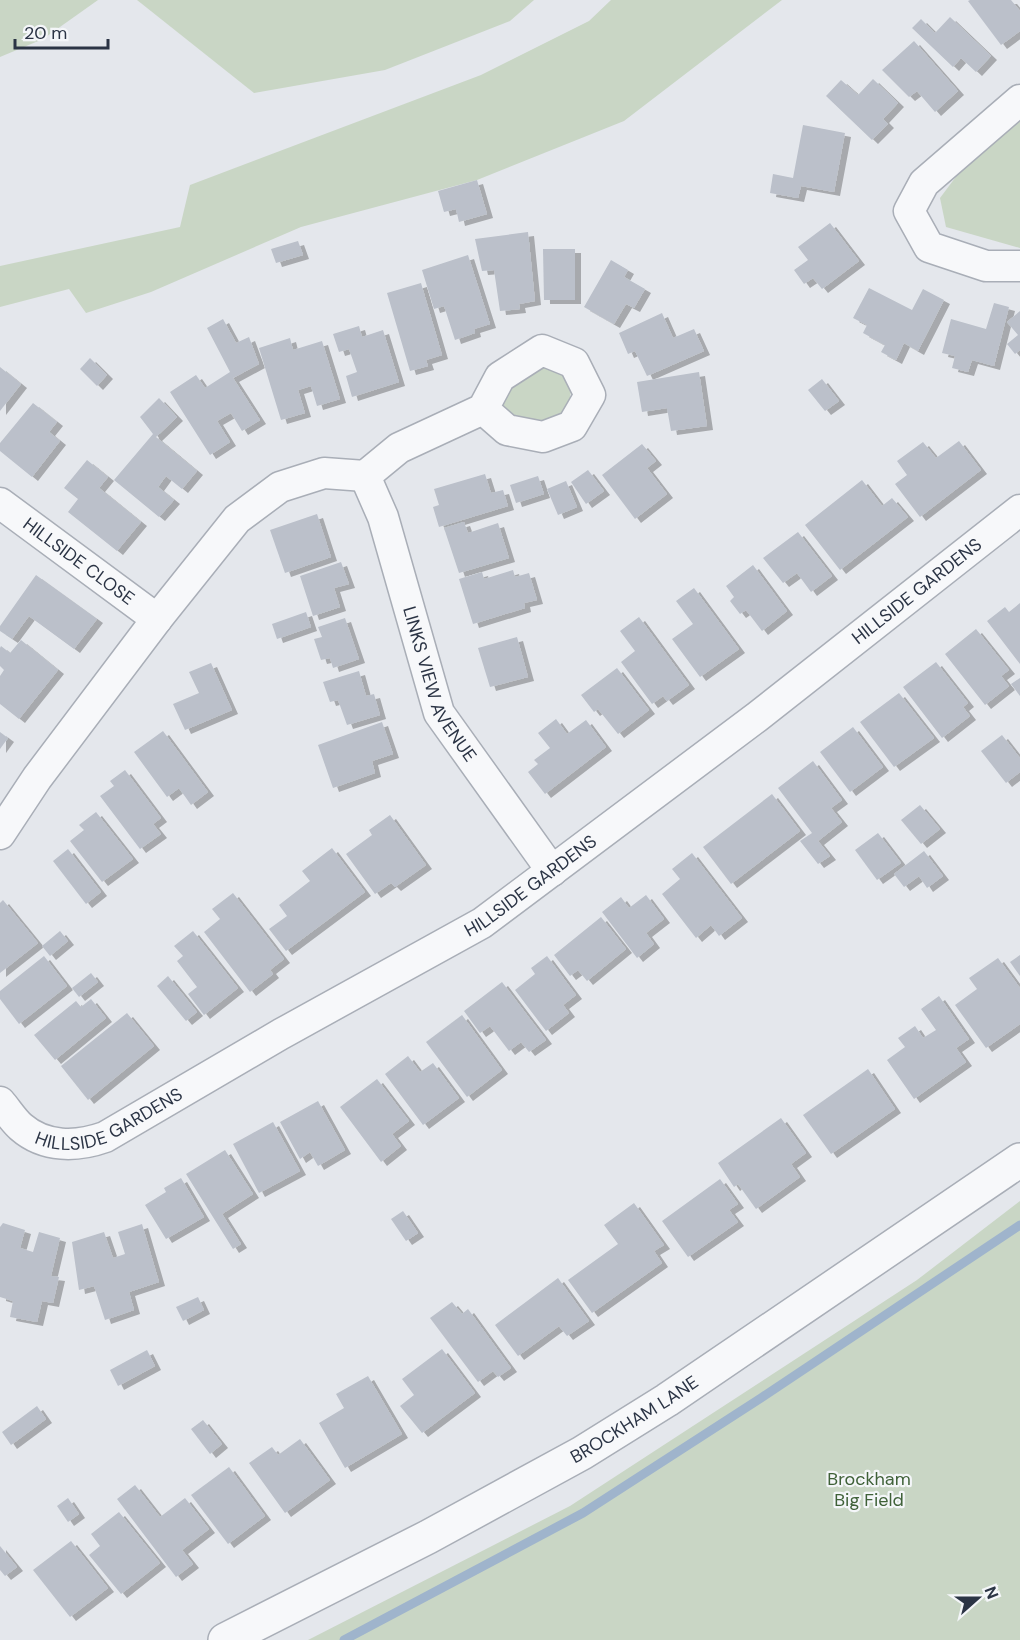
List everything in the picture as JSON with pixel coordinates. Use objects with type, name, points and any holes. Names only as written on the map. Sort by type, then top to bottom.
[{"type":"street","points":[[1020,100],[924,183],[909,211],[929,247],[987,266],[1020,266]]},
{"type":"street","points":[[0,834],[37,778],[237,519],[279,487],[324,473],[365,476],[399,448],[483,409]]},
{"type":"street","name":"LINKS VIEW AVENUE","points":[[365,476],[383,517],[439,713],[552,870]]},
{"type":"street","name":"HILLSIDE CLOSE","points":[[0,502],[157,620]]},
{"type":"street","name":"HILLSIDE GARDENS","points":[[0,1102],[21,1127],[39,1139],[62,1144],[84,1144],[105,1137],[281,1034],[482,923],[757,717],[1020,510]]},
{"type":"street","name":"BROCKHAM LANE","points":[[225,1640],[428,1537],[582,1452],[668,1400],[1020,1160]]},
{"type":"green space","points":[[0,0],[98,0],[43,39],[0,57]]},
{"type":"green space","points":[[137,0],[534,0],[510,21],[385,70],[254,93]]},
{"type":"green space","points":[[611,0],[782,0],[624,121],[477,180],[301,227],[151,292],[86,313],[69,289],[0,307],[0,266],[180,227],[190,185],[481,75],[589,21]]},
{"type":"green space","points":[[1020,120],[1020,248],[946,227],[940,198],[961,170]]},
{"type":"green space","points":[[538,365],[556,365],[572,381],[569,406],[558,421],[531,422],[506,417],[500,399],[501,389]]},
{"type":"green space","name":"Brockham Big Field","points":[[1020,1201],[1020,1640],[308,1640],[570,1506],[917,1280]]},
{"type":"building","points":[[1011,0],[1020,11],[1020,31],[1001,45],[968,1]]},
{"type":"building","points":[[950,17],[991,56],[976,72],[961,58],[953,67],[912,28],[921,19],[935,33]]},
{"type":"building","points":[[914,41],[958,91],[935,112],[917,91],[909,97],[882,70]]},
{"type":"building","points":[[873,79],[898,103],[883,119],[888,124],[872,140],[826,96],[841,80],[858,95]]},
{"type":"building","points":[[803,125],[845,133],[834,192],[801,186],[798,198],[770,193],[773,174],[793,178]]},
{"type":"building","points":[[477,180],[487,214],[459,222],[456,209],[444,212],[438,191]]},
{"type":"building","points":[[830,223],[859,261],[822,289],[813,278],[804,284],[794,270],[808,260],[798,247]]},
{"type":"building","points":[[528,232],[535,301],[519,304],[520,309],[500,311],[494,270],[482,271],[475,239]]},
{"type":"building","points":[[298,241],[303,255],[276,263],[271,249]]},
{"type":"building","points":[[543,249],[575,249],[575,300],[544,300]]},
{"type":"building","points":[[468,255],[490,324],[474,329],[475,333],[455,340],[444,306],[434,309],[422,270]]},
{"type":"building","points":[[611,260],[628,270],[624,277],[645,289],[634,308],[626,304],[614,324],[584,307]]},
{"type":"building","points":[[421,283],[442,355],[426,360],[428,366],[410,371],[387,293]]},
{"type":"building","points":[[869,288],[912,310],[923,289],[944,300],[918,351],[904,343],[896,360],[881,352],[885,345],[863,333],[867,325],[853,318]]},
{"type":"building","points":[[994,303],[1009,307],[994,366],[972,360],[968,372],[952,368],[955,356],[942,353],[951,319],[986,329]]},
{"type":"building","points":[[1020,311],[1020,350],[1015,354],[1007,344],[1018,335],[1007,322]]},
{"type":"building","points":[[662,313],[673,338],[694,329],[704,351],[647,376],[635,351],[628,354],[619,333]]},
{"type":"building","points":[[223,319],[236,343],[249,337],[259,364],[233,378],[260,420],[242,431],[231,413],[217,421],[230,442],[210,455],[170,392],[196,375],[205,388],[230,372],[207,328]]},
{"type":"building","points":[[359,326],[362,337],[383,330],[399,382],[352,397],[346,376],[357,372],[349,349],[339,352],[333,334]]},
{"type":"building","points":[[290,338],[293,350],[322,341],[340,399],[317,406],[311,386],[298,390],[305,413],[281,420],[259,348]]},
{"type":"building","points":[[90,358],[107,375],[97,386],[80,369]]},
{"type":"building","points":[[0,367],[21,384],[0,411]]},
{"type":"building","points":[[699,372],[707,426],[671,431],[667,408],[642,412],[637,382]]},
{"type":"building","points":[[822,379],[839,401],[825,411],[808,390]]},
{"type":"building","points":[[159,398],[177,417],[156,437],[197,471],[182,489],[166,476],[158,487],[174,500],[159,517],[114,480],[153,434],[140,417]]},
{"type":"building","points":[[33,403],[57,422],[49,432],[60,441],[32,477],[0,451],[0,443]]},
{"type":"building","points":[[959,441],[981,470],[920,517],[895,484],[907,475],[897,461],[923,442],[936,458]]},
{"type":"building","points":[[642,444],[656,461],[647,468],[667,494],[635,519],[602,475]]},
{"type":"building","points":[[87,460],[108,477],[99,488],[141,522],[117,551],[68,512],[78,499],[64,488]]},
{"type":"building","points":[[588,470],[604,491],[586,504],[571,482]]},
{"type":"building","points":[[485,474],[491,493],[503,490],[508,506],[439,527],[433,507],[439,505],[434,489]]},
{"type":"building","points":[[538,476],[544,494],[516,503],[510,485]]},
{"type":"building","points":[[862,480],[882,506],[892,498],[908,517],[840,570],[805,525]]},
{"type":"building","points":[[566,481],[577,507],[558,515],[547,489]]},
{"type":"building","points":[[317,514],[331,557],[285,573],[270,530]]},
{"type":"building","points":[[464,522],[468,533],[498,523],[509,558],[459,573],[444,528]]},
{"type":"building","points":[[798,532],[832,576],[811,592],[797,573],[783,583],[763,558]]},
{"type":"building","points":[[341,562],[349,584],[334,588],[340,607],[313,616],[300,576]]},
{"type":"building","points":[[753,565],[787,611],[762,631],[746,610],[740,614],[730,601],[734,597],[726,586]]},
{"type":"building","points":[[513,570],[515,577],[529,573],[537,600],[524,603],[525,608],[473,624],[459,579],[482,572],[484,579]]},
{"type":"building","points":[[36,575],[97,619],[74,649],[29,616],[12,639],[0,631],[0,626]]},
{"type":"building","points":[[694,588],[739,649],[700,677],[672,639],[693,624],[676,601]]},
{"type":"building","points":[[1020,603],[1020,664],[987,621],[1005,607],[1009,612]]},
{"type":"building","points":[[306,612],[311,627],[277,639],[272,624]]},
{"type":"building","points":[[639,617],[689,685],[667,701],[663,696],[652,704],[621,662],[635,651],[620,631]]},
{"type":"building","points":[[345,618],[359,659],[333,668],[330,658],[321,660],[314,639],[322,637],[318,627]]},
{"type":"building","points":[[976,629],[1009,670],[1001,676],[1009,686],[985,705],[945,654]]},
{"type":"building","points":[[517,637],[528,677],[490,687],[478,648]]},
{"type":"building","points":[[21,640],[58,670],[19,719],[0,704],[0,676],[4,670],[0,666],[0,648],[1,646],[10,653]]},
{"type":"building","points":[[936,662],[968,703],[963,707],[970,716],[942,738],[903,687]]},
{"type":"building","points":[[211,663],[232,710],[185,730],[173,704],[199,693],[189,672]]},
{"type":"building","points":[[617,668],[649,710],[618,734],[598,709],[594,712],[581,695]]},
{"type":"building","points":[[359,671],[366,696],[374,694],[380,715],[347,725],[338,700],[330,702],[323,682]]},
{"type":"building","points":[[1020,678],[1020,696],[1011,684]]},
{"type":"building","points":[[899,693],[934,738],[894,767],[860,722]]},
{"type":"building","points":[[556,719],[567,734],[586,720],[606,747],[545,794],[528,772],[538,764],[534,760],[550,748],[538,733]]},
{"type":"building","points":[[382,722],[393,754],[372,761],[375,773],[333,788],[318,745]]},
{"type":"building","points":[[853,727],[883,767],[850,792],[820,752]]},
{"type":"building","points":[[163,731],[208,792],[191,805],[179,788],[167,797],[134,752]]},
{"type":"building","points":[[0,732],[8,738],[0,749]]},
{"type":"building","points":[[1002,735],[1020,758],[1020,772],[1006,783],[981,751]]},
{"type":"building","points":[[813,761],[842,800],[831,808],[842,822],[818,841],[830,856],[818,864],[800,841],[812,833],[778,788]]},
{"type":"building","points":[[125,770],[161,818],[153,824],[161,834],[140,849],[100,796],[114,786],[110,781]]},
{"type":"building","points":[[772,794],[800,831],[731,884],[703,847]]},
{"type":"building","points":[[920,805],[940,829],[921,844],[901,820]]},
{"type":"building","points":[[96,812],[133,859],[102,882],[70,841],[84,830],[79,825]]},
{"type":"building","points":[[390,815],[426,865],[395,887],[391,883],[375,894],[346,854],[372,835],[369,830]]},
{"type":"building","points":[[878,833],[901,863],[877,880],[855,850]]},
{"type":"building","points":[[332,848],[365,892],[286,951],[269,929],[287,916],[279,905],[310,881],[302,871]]},
{"type":"building","points":[[68,849],[101,892],[86,904],[53,861]]},
{"type":"building","points":[[924,851],[943,876],[927,888],[919,876],[904,887],[894,874]]},
{"type":"building","points":[[692,853],[742,918],[719,936],[711,925],[696,938],[662,894],[680,879],[672,869]]},
{"type":"building","points":[[233,893],[284,959],[270,970],[273,974],[250,992],[204,932],[220,919],[212,909]]},
{"type":"building","points":[[646,895],[664,919],[646,933],[654,944],[637,958],[602,912],[621,897],[629,908]]},
{"type":"building","points":[[3,900],[38,943],[0,973],[0,903]]},
{"type":"building","points":[[601,917],[626,949],[587,981],[578,970],[570,976],[554,955]]},
{"type":"building","points":[[60,931],[68,941],[50,956],[42,946]]},
{"type":"building","points":[[193,931],[238,988],[204,1015],[188,994],[197,987],[177,961],[183,956],[174,946]]},
{"type":"building","points":[[1020,955],[1020,976],[1010,962]]},
{"type":"building","points":[[44,956],[67,986],[19,1024],[0,999],[0,991]]},
{"type":"building","points":[[547,956],[576,995],[563,1005],[569,1013],[546,1031],[515,990],[535,974],[531,968]]},
{"type":"building","points":[[998,958],[1020,988],[1020,1024],[986,1048],[955,1005],[977,989],[969,978]]},
{"type":"building","points":[[91,973],[98,982],[79,997],[72,988]]},
{"type":"building","points":[[168,976],[197,1012],[186,1021],[157,986]]},
{"type":"building","points":[[502,982],[546,1040],[529,1052],[521,1042],[509,1051],[490,1026],[480,1033],[464,1011]]},
{"type":"building","points":[[939,996],[969,1039],[956,1048],[966,1062],[914,1099],[887,1060],[905,1047],[898,1038],[915,1026],[923,1038],[936,1030],[921,1009]]},
{"type":"building","points":[[91,999],[106,1018],[55,1060],[34,1035],[76,1001],[81,1007]]},
{"type":"building","points":[[127,1013],[154,1046],[88,1100],[61,1066]]},
{"type":"building","points":[[462,1015],[502,1070],[467,1097],[426,1042]]},
{"type":"building","points":[[408,1056],[420,1072],[433,1063],[459,1098],[423,1125],[385,1074]]},
{"type":"building","points":[[868,1069],[895,1109],[831,1154],[803,1115]]},
{"type":"building","points":[[377,1079],[409,1121],[392,1134],[401,1146],[381,1162],[340,1107]]},
{"type":"building","points":[[318,1101],[345,1150],[318,1166],[310,1152],[300,1159],[280,1122]]},
{"type":"building","points":[[781,1118],[806,1153],[791,1164],[800,1177],[756,1209],[738,1184],[734,1187],[718,1163]]},
{"type":"building","points":[[273,1122],[300,1171],[259,1193],[233,1144]]},
{"type":"building","points":[[225,1150],[253,1194],[222,1214],[241,1244],[233,1249],[186,1174]]},
{"type":"building","points":[[181,1178],[204,1217],[166,1239],[145,1205],[166,1192],[164,1188]]},
{"type":"building","points":[[720,1179],[738,1204],[729,1210],[738,1222],[688,1257],[662,1221]]},
{"type":"building","points":[[634,1203],[664,1245],[654,1251],[662,1263],[592,1313],[568,1280],[618,1244],[604,1225]]},
{"type":"building","points":[[403,1211],[418,1233],[406,1241],[391,1219]]},
{"type":"building","points":[[3,1223],[25,1230],[20,1248],[33,1252],[39,1232],[60,1238],[51,1276],[59,1277],[53,1303],[42,1301],[37,1322],[10,1317],[13,1301],[0,1297],[0,1227]]},
{"type":"building","points":[[142,1224],[159,1282],[129,1292],[134,1310],[105,1320],[94,1286],[79,1290],[72,1242],[104,1232],[113,1258],[125,1254],[118,1232]]},
{"type":"building","points":[[558,1278],[589,1321],[567,1336],[559,1326],[518,1356],[495,1325]]},
{"type":"building","points":[[198,1297],[204,1310],[183,1321],[176,1307]]},
{"type":"building","points":[[452,1302],[462,1314],[468,1309],[511,1368],[498,1377],[493,1371],[478,1382],[430,1318]]},
{"type":"building","points":[[442,1349],[475,1393],[422,1433],[400,1406],[414,1395],[402,1379]]},
{"type":"building","points":[[147,1350],[155,1366],[118,1386],[110,1370]]},
{"type":"building","points":[[368,1376],[402,1434],[345,1468],[319,1423],[344,1408],[336,1394]]},
{"type":"building","points":[[37,1406],[46,1419],[11,1445],[2,1432]]},
{"type":"building","points":[[203,1420],[222,1444],[210,1454],[191,1429]]},
{"type":"building","points":[[300,1439],[330,1480],[285,1513],[249,1463],[272,1447],[278,1455]]},
{"type":"building","points":[[229,1467],[265,1516],[228,1544],[191,1495]]},
{"type":"building","points":[[135,1485],[160,1517],[185,1498],[209,1529],[182,1550],[193,1564],[176,1577],[117,1499]]},
{"type":"building","points":[[68,1498],[79,1514],[68,1522],[57,1506]]},
{"type":"building","points":[[119,1512],[160,1563],[121,1594],[89,1555],[100,1546],[91,1534]]},
{"type":"building","points":[[71,1541],[108,1588],[70,1617],[33,1570]]},
{"type":"building","points":[[0,1546],[17,1567],[5,1576],[0,1570]]},
{"type":"waterway","points":[[344,1640],[583,1513],[761,1398],[1020,1225]]}]
